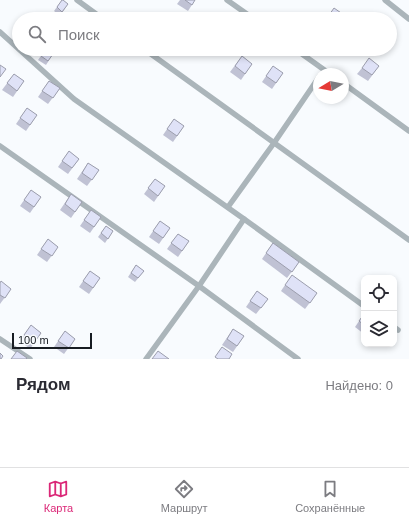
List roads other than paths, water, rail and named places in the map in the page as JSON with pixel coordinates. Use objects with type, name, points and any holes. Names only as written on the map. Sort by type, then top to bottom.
[{"type":"street","points":[[77,0],[93,12]]},
{"type":"street","points":[[227,0],[244,12]]},
{"type":"street","points":[[385,0],[409,20]]},
{"type":"street","points":[[0,32],[12,43]]},
{"type":"street","points":[[27,56],[74,99],[228,207],[361,304]]},
{"type":"street","points":[[154,56],[409,240]]},
{"type":"street","points":[[304,56],[318,68]]},
{"type":"street","points":[[228,207],[313,86]]},
{"type":"street","points":[[349,87],[409,131]]},
{"type":"street","points":[[0,146],[198,286],[298,359]]},
{"type":"street","points":[[146,359],[244,219]]},
{"type":"street","points":[[0,339],[30,359]]}]
